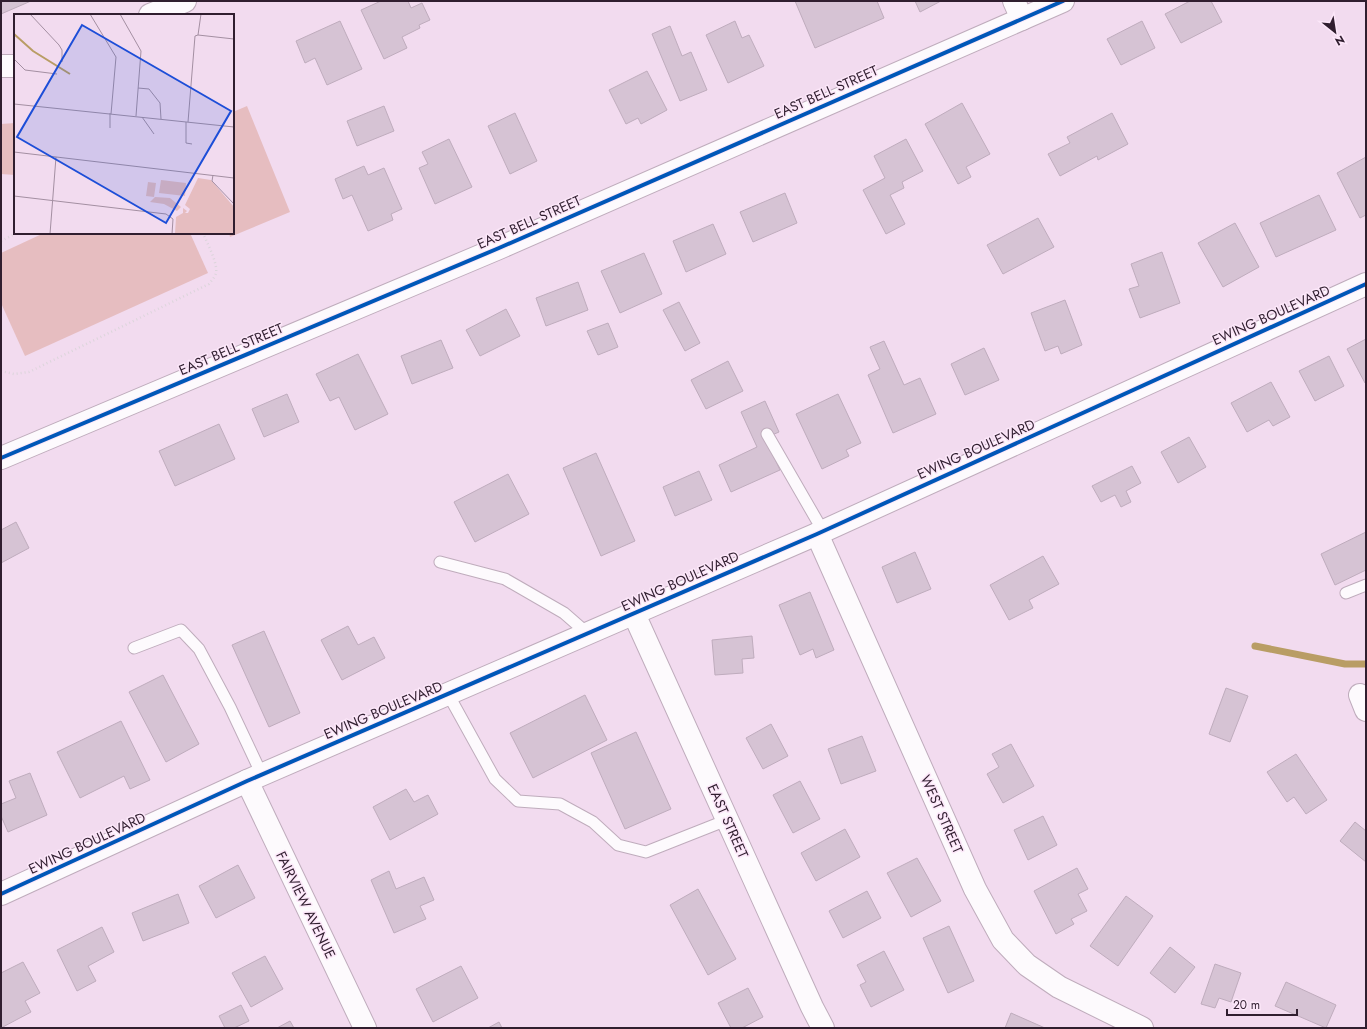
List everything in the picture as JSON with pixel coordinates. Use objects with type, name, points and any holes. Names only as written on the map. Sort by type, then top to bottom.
[{"type":"street","points":[[152,14],[185,1]]},
{"type":"street","name":"EAST BELL STREET","points":[[1,458],[493,250],[1018,10],[1063,1]]},
{"type":"street","points":[[1,66],[14,66]]},
{"type":"street","name":"EWING BOULEVARD","points":[[1,894],[254,778],[820,532],[1366,284]]},
{"type":"street","name":"WEST STREET","points":[[820,532],[975,888],[1003,940],[1027,965],[1059,987],[1142,1028]]},
{"type":"street","name":"EAST STREET","points":[[634,614],[812,1007],[823,1028]]},
{"type":"street","name":"FAIRVIEW AVENUE","points":[[254,778],[365,1028]]},
{"type":"lane","points":[[767,434],[820,532]]},
{"type":"lane","points":[[440,562],[505,579],[564,613],[588,634]]},
{"type":"lane","points":[[1346,593],[1366,585]]},
{"type":"lane","points":[[134,648],[180,630],[202,656],[230,707],[254,778]]},
{"type":"lane","points":[[448,694],[495,779],[518,801],[560,804],[593,822],[618,845],[646,852],[727,820]]},
{"type":"path","points":[[1,241],[15,234]]},
{"type":"path","points":[[1,371],[14,374],[29,372],[209,284],[214,278],[216,271],[215,264],[203,234]]},
{"type":"shaded area","points":[[247,106],[290,212],[230,237],[229,234],[234,234],[234,112]]},
{"type":"shaded area","points":[[14,123],[14,175],[1,174],[1,124]]},
{"type":"shaded area","points":[[42,234],[190,234],[208,273],[25,356],[1,303],[1,253]]},
{"type":"building","points":[[1,1],[31,1],[1,14]]},
{"type":"building","points":[[381,1],[408,1],[411,8],[422,3],[430,20],[419,25],[420,28],[402,37],[407,48],[384,59],[361,10]]},
{"type":"building","points":[[795,1],[877,1],[884,18],[815,48]]},
{"type":"building","points":[[915,1],[941,1],[920,12]]},
{"type":"building","points":[[1190,1],[1211,1],[1222,22],[1181,43],[1165,14]]},
{"type":"building","points":[[340,21],[362,69],[327,85],[315,58],[305,63],[296,41]]},
{"type":"building","points":[[735,21],[742,38],[749,35],[764,66],[728,83],[706,35]]},
{"type":"building","points":[[1142,21],[1155,48],[1121,65],[1107,39]]},
{"type":"building","points":[[670,26],[682,56],[691,52],[707,90],[680,101],[652,34]]},
{"type":"building","points":[[647,71],[667,110],[641,124],[638,118],[626,124],[609,90]]},
{"type":"building","points":[[962,103],[990,154],[966,167],[971,177],[958,184],[925,124]]},
{"type":"building","points":[[384,106],[394,131],[357,146],[347,121]]},
{"type":"building","points":[[515,113],[537,161],[510,174],[488,126]]},
{"type":"building","points":[[1112,113],[1128,144],[1098,160],[1097,156],[1060,176],[1048,154],[1070,143],[1067,137]]},
{"type":"building","points":[[449,139],[472,187],[435,204],[419,168],[428,164],[422,152]]},
{"type":"building","points":[[906,139],[923,171],[902,182],[904,188],[890,195],[905,224],[886,234],[863,190],[885,178],[874,156]]},
{"type":"building","points":[[1366,157],[1366,215],[1360,218],[1337,173]]},
{"type":"building","points":[[364,166],[368,175],[384,168],[402,209],[391,214],[393,220],[368,231],[352,195],[343,199],[335,179]]},
{"type":"building","points":[[785,193],[797,223],[753,242],[740,212]]},
{"type":"building","points":[[1319,195],[1336,230],[1276,257],[1260,223]]},
{"type":"building","points":[[1038,218],[1054,247],[1003,274],[987,245]]},
{"type":"building","points":[[1235,223],[1259,267],[1223,287],[1198,243]]},
{"type":"building","points":[[713,224],[726,254],[686,272],[673,241]]},
{"type":"building","points":[[1162,252],[1180,303],[1140,318],[1129,289],[1139,286],[1131,264]]},
{"type":"building","points":[[644,253],[662,294],[620,313],[601,271]]},
{"type":"building","points":[[578,282],[588,310],[546,326],[536,298]]},
{"type":"building","points":[[1065,300],[1082,345],[1061,354],[1058,346],[1045,351],[1031,313]]},
{"type":"building","points":[[679,302],[700,343],[685,351],[663,310]]},
{"type":"building","points":[[506,309],[520,336],[480,356],[466,330]]},
{"type":"building","points":[[608,323],[618,347],[598,355],[587,331]]},
{"type":"building","points":[[1366,339],[1366,382],[1365,383],[1347,349]]},
{"type":"building","points":[[441,340],[453,368],[412,384],[401,356]]},
{"type":"building","points":[[884,341],[904,385],[920,378],[936,414],[893,433],[868,375],[880,369],[870,347]]},
{"type":"building","points":[[984,348],[999,380],[965,395],[951,364]]},
{"type":"building","points":[[358,354],[388,414],[355,430],[339,397],[330,401],[316,374]]},
{"type":"building","points":[[1329,356],[1344,386],[1315,401],[1299,371]]},
{"type":"building","points":[[728,361],[743,391],[706,409],[691,380]]},
{"type":"building","points":[[1271,382],[1290,417],[1273,426],[1269,420],[1247,432],[1231,403]]},
{"type":"building","points":[[287,394],[299,422],[264,437],[252,409]]},
{"type":"building","points":[[838,394],[861,443],[846,450],[849,456],[822,469],[796,414]]},
{"type":"building","points":[[765,401],[779,432],[765,438],[780,470],[731,492],[719,465],[757,447],[741,412]]},
{"type":"building","points":[[219,424],[235,459],[175,486],[159,451]]},
{"type":"building","points":[[1189,437],[1206,467],[1178,483],[1161,452]]},
{"type":"building","points":[[596,453],[635,541],[601,556],[563,468]]},
{"type":"building","points":[[1132,466],[1141,483],[1126,491],[1131,502],[1121,507],[1115,495],[1101,502],[1092,486]]},
{"type":"building","points":[[699,471],[712,500],[675,516],[663,487]]},
{"type":"building","points":[[508,474],[529,514],[475,542],[454,502]]},
{"type":"building","points":[[16,522],[29,548],[1,563],[1,530]]},
{"type":"building","points":[[1366,532],[1366,570],[1335,585],[1321,554]]},
{"type":"building","points":[[915,552],[931,589],[897,603],[882,567]]},
{"type":"building","points":[[1043,556],[1059,584],[1029,600],[1033,608],[1009,620],[990,585]]},
{"type":"building","points":[[810,592],[834,650],[816,658],[813,649],[800,655],[779,605]]},
{"type":"building","points":[[348,626],[358,645],[374,637],[385,658],[342,680],[321,640]]},
{"type":"building","points":[[264,631],[300,713],[269,727],[232,645]]},
{"type":"building","points":[[752,636],[754,658],[742,659],[743,673],[715,675],[712,640]]},
{"type":"building","points":[[163,675],[199,744],[166,762],[129,692]]},
{"type":"building","points":[[1226,688],[1248,696],[1230,742],[1209,734]]},
{"type":"building","points":[[585,695],[607,740],[533,778],[510,733]]},
{"type":"building","points":[[121,721],[150,780],[130,789],[124,776],[80,798],[57,752]]},
{"type":"building","points":[[771,724],[788,756],[763,769],[746,738]]},
{"type":"building","points":[[636,732],[671,809],[625,829],[591,753]]},
{"type":"building","points":[[862,736],[876,771],[841,784],[828,749]]},
{"type":"building","points":[[1011,744],[1034,786],[1003,803],[987,774],[999,767],[992,754]]},
{"type":"building","points":[[1296,754],[1327,800],[1306,814],[1294,797],[1287,802],[1267,772]]},
{"type":"building","points":[[30,773],[47,815],[8,832],[1,816],[1,804],[16,798],[9,781]]},
{"type":"building","points":[[800,781],[820,819],[793,833],[773,795]]},
{"type":"building","points":[[406,789],[414,802],[428,795],[438,814],[390,840],[373,807]]},
{"type":"building","points":[[1043,816],[1057,845],[1028,860],[1014,830]]},
{"type":"building","points":[[1355,822],[1366,831],[1366,862],[1340,841]]},
{"type":"building","points":[[845,829],[860,857],[816,881],[801,853]]},
{"type":"building","points":[[917,858],[941,901],[911,917],[887,873]]},
{"type":"building","points":[[238,865],[255,898],[216,918],[199,886]]},
{"type":"building","points":[[1077,868],[1088,889],[1078,894],[1087,911],[1071,919],[1074,924],[1056,934],[1034,891]]},
{"type":"building","points":[[389,871],[396,889],[424,877],[434,900],[420,906],[426,919],[394,933],[371,880]]},
{"type":"building","points":[[698,889],[736,959],[708,975],[670,905]]},
{"type":"building","points":[[867,891],[881,918],[843,938],[829,911]]},
{"type":"building","points":[[178,894],[189,923],[143,941],[132,913]]},
{"type":"building","points":[[1126,896],[1153,916],[1118,966],[1090,946]]},
{"type":"building","points":[[949,926],[974,981],[948,993],[923,938]]},
{"type":"building","points":[[102,927],[114,952],[88,966],[96,981],[77,991],[57,950]]},
{"type":"building","points":[[1170,947],[1195,967],[1175,993],[1150,973]]},
{"type":"building","points":[[884,951],[904,990],[871,1007],[860,985],[866,982],[857,965]]},
{"type":"building","points":[[265,956],[283,989],[251,1007],[232,973]]},
{"type":"building","points":[[23,962],[40,993],[25,1001],[31,1012],[1,1028],[1,973]]},
{"type":"building","points":[[1215,964],[1241,973],[1231,1002],[1219,998],[1215,1008],[1201,1004]]},
{"type":"building","points":[[461,966],[478,998],[433,1022],[416,989]]},
{"type":"building","points":[[1286,982],[1336,1005],[1326,1028],[1275,1006]]},
{"type":"building","points":[[748,988],[763,1017],[742,1028],[731,1028],[718,1003]]},
{"type":"building","points":[[241,1005],[249,1021],[234,1028],[225,1028],[219,1016]]},
{"type":"building","points":[[1011,1013],[1045,1028],[1005,1028]]},
{"type":"building","points":[[290,1021],[294,1028],[277,1028]]},
{"type":"building","points":[[499,1022],[502,1028],[488,1028]]},
{"type":"waterway","points":[[1255,646],[1345,664],[1366,664]]},
{"type":"cycle path","points":[[1,458],[499,248],[1063,1]]},
{"type":"cycle path","points":[[1,894],[247,781],[817,534],[1366,284]]}]
